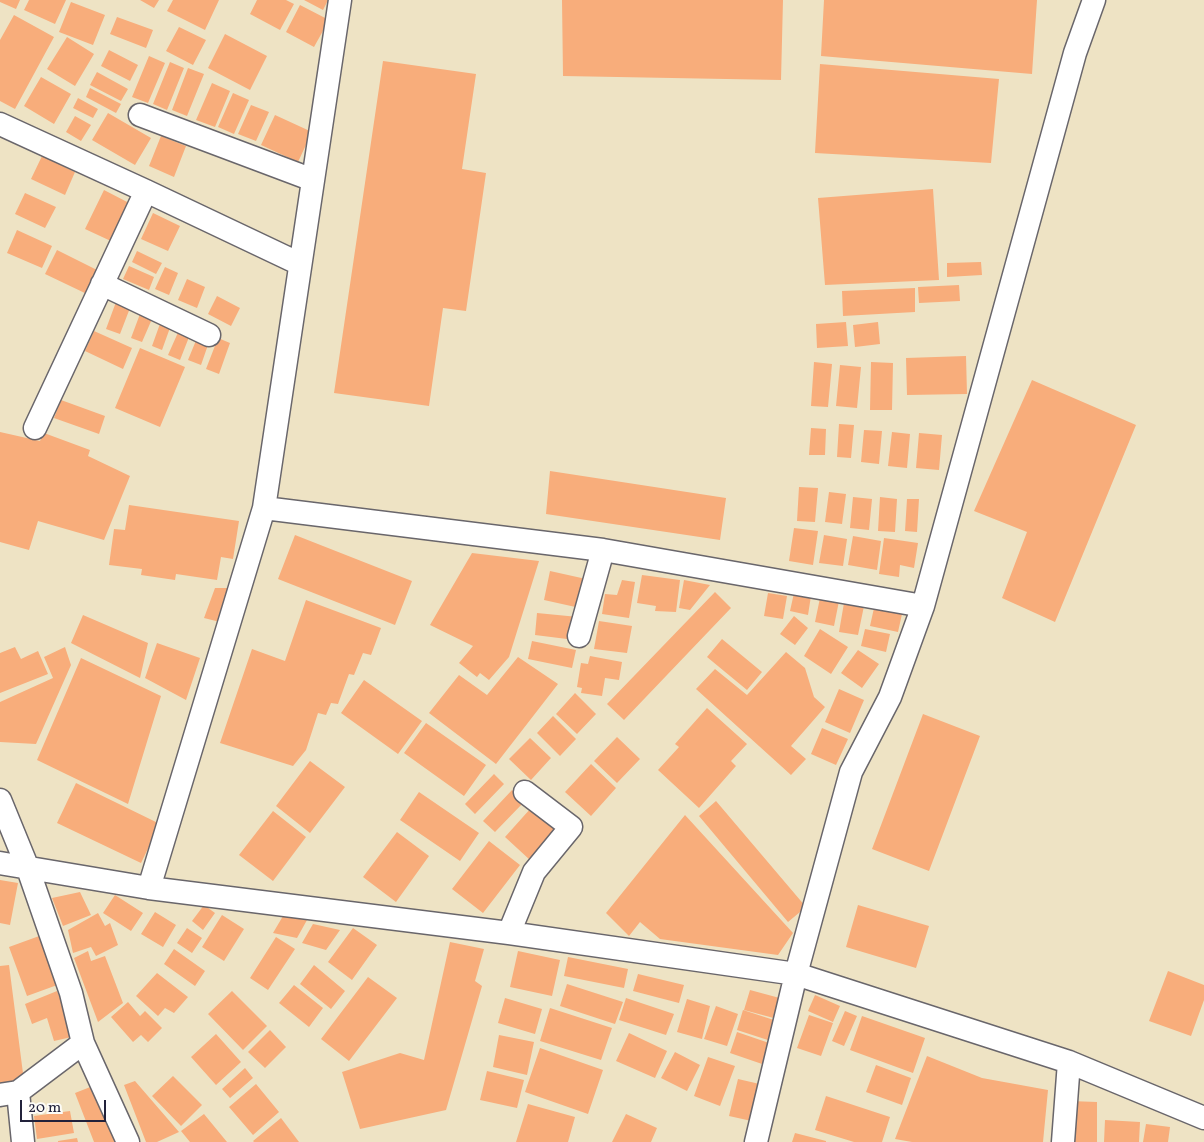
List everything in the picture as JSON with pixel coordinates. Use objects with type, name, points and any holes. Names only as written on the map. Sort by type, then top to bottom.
[{"type":"street","points":[[149,888],[264,508],[340,0]]},
{"type":"street","points":[[756,1142],[796,974],[851,772],[890,697],[922,606],[1075,53],[1094,0]]},
{"type":"street","points":[[140,114],[313,180]]},
{"type":"street","points":[[0,124],[300,264]]},
{"type":"street","points":[[35,428],[146,191]]},
{"type":"street","points":[[102,284],[209,335]]},
{"type":"street","points":[[264,508],[603,550],[922,606]]},
{"type":"street","points":[[579,636],[603,550]]},
{"type":"street","points":[[509,933],[534,872],[572,827],[525,792]]},
{"type":"street","points":[[0,800],[27,866],[71,994],[83,1043],[128,1142]]},
{"type":"street","points":[[0,863],[27,866],[149,888],[509,933],[796,974],[1069,1062],[1204,1118]]},
{"type":"street","points":[[24,1142],[9,1094],[83,1043]]},
{"type":"street","points":[[1063,1142],[1069,1062]]},
{"type":"building","points":[[0,0],[20,0],[16,9],[0,2]]},
{"type":"building","points":[[29,0],[66,0],[55,24],[24,10]]},
{"type":"building","points":[[140,0],[159,0],[154,8]]},
{"type":"building","points":[[173,0],[219,0],[205,30],[167,11]]},
{"type":"building","points":[[257,0],[286,0],[294,4],[280,30],[250,14]]},
{"type":"building","points":[[304,0],[328,0],[323,10]]},
{"type":"building","points":[[562,0],[783,0],[781,80],[563,76]]},
{"type":"building","points":[[824,0],[1037,0],[1032,74],[821,56]]},
{"type":"building","points":[[71,2],[105,15],[93,45],[59,32]]},
{"type":"building","points":[[300,5],[329,20],[314,47],[286,32]]},
{"type":"building","points":[[14,15],[54,37],[15,109],[0,101],[0,40]]},
{"type":"building","points":[[117,17],[153,30],[146,48],[110,34]]},
{"type":"building","points":[[179,27],[206,40],[193,65],[166,51]]},
{"type":"building","points":[[225,34],[267,56],[250,90],[208,68]]},
{"type":"building","points":[[67,37],[94,54],[75,86],[47,69]]},
{"type":"building","points":[[109,50],[138,65],[130,81],[101,66]]},
{"type":"building","points":[[149,56],[165,63],[148,103],[132,97]]},
{"type":"building","points":[[383,61],[476,74],[462,169],[486,173],[466,311],[443,308],[429,406],[334,393]]},
{"type":"building","points":[[170,62],[184,68],[167,110],[153,104]]},
{"type":"building","points":[[820,64],[999,79],[991,163],[815,153]]},
{"type":"building","points":[[188,68],[204,74],[187,116],[172,110]]},
{"type":"building","points":[[97,72],[128,89],[121,101],[90,85]]},
{"type":"building","points":[[41,77],[71,94],[54,124],[24,106]]},
{"type":"building","points":[[212,83],[230,91],[215,127],[196,120]]},
{"type":"building","points":[[90,88],[121,104],[116,113],[86,97]]},
{"type":"building","points":[[233,93],[249,100],[234,134],[218,127]]},
{"type":"building","points":[[78,98],[98,109],[93,118],[73,108]]},
{"type":"building","points":[[251,105],[269,112],[256,141],[238,134]]},
{"type":"building","points":[[108,113],[151,138],[135,165],[92,140]]},
{"type":"building","points":[[275,115],[312,132],[298,162],[261,145]]},
{"type":"building","points":[[75,116],[91,125],[81,141],[66,132]]},
{"type":"building","points":[[161,136],[186,146],[174,177],[149,166]]},
{"type":"building","points":[[42,156],[75,172],[65,195],[31,179]]},
{"type":"building","points":[[933,189],[939,280],[825,285],[818,198]]},
{"type":"building","points":[[104,190],[131,204],[113,242],[85,229]]},
{"type":"building","points":[[25,193],[56,207],[45,228],[15,214]]},
{"type":"building","points":[[153,213],[180,226],[168,251],[141,239]]},
{"type":"building","points":[[17,230],[52,246],[42,268],[7,253]]},
{"type":"building","points":[[57,250],[101,272],[89,295],[45,274]]},
{"type":"building","points":[[137,251],[162,263],[156,274],[132,262]]},
{"type":"building","points":[[981,262],[982,275],[947,277],[947,263]]},
{"type":"building","points":[[129,266],[154,277],[149,290],[123,279]]},
{"type":"building","points":[[165,267],[178,273],[169,295],[155,289]]},
{"type":"building","points":[[187,279],[205,287],[197,308],[178,300]]},
{"type":"building","points":[[959,285],[960,301],[919,303],[918,287]]},
{"type":"building","points":[[915,288],[915,312],[843,316],[842,291]]},
{"type":"building","points":[[217,296],[240,308],[231,326],[208,314]]},
{"type":"building","points":[[116,302],[130,308],[120,334],[106,329]]},
{"type":"building","points":[[140,314],[152,319],[142,342],[131,338]]},
{"type":"building","points":[[161,321],[171,325],[162,350],[152,346]]},
{"type":"building","points":[[846,322],[848,346],[817,348],[816,324]]},
{"type":"building","points":[[878,322],[880,344],[855,347],[853,325]]},
{"type":"building","points":[[180,328],[191,332],[180,360],[168,355]]},
{"type":"building","points":[[94,331],[132,348],[123,369],[85,351]]},
{"type":"building","points":[[197,338],[209,342],[201,365],[188,360]]},
{"type":"building","points":[[218,338],[230,343],[219,374],[206,369]]},
{"type":"building","points":[[140,348],[185,367],[160,427],[115,408]]},
{"type":"building","points":[[966,356],[967,394],[907,395],[906,358]]},
{"type":"building","points":[[814,362],[832,364],[828,407],[811,406]]},
{"type":"building","points":[[871,362],[893,363],[892,410],[870,410]]},
{"type":"building","points":[[840,365],[861,367],[857,408],[836,406]]},
{"type":"building","points":[[1032,380],[1136,425],[1055,622],[1002,598],[1027,532],[974,511]]},
{"type":"building","points":[[61,400],[105,416],[99,434],[54,418]]},
{"type":"building","points":[[839,424],[854,425],[851,458],[837,457]]},
{"type":"building","points":[[811,428],[826,429],[825,455],[809,455]]},
{"type":"building","points":[[864,430],[882,431],[879,464],[861,462]]},
{"type":"building","points":[[0,432],[40,441],[44,433],[90,450],[88,456],[130,476],[104,540],[38,521],[29,550],[0,542]]},
{"type":"building","points":[[892,432],[910,434],[907,468],[888,466]]},
{"type":"building","points":[[919,433],[942,435],[939,470],[916,468]]},
{"type":"building","points":[[550,471],[726,498],[720,540],[546,514]]},
{"type":"building","points":[[799,487],[818,488],[815,522],[797,521]]},
{"type":"building","points":[[829,492],[846,494],[842,524],[825,522]]},
{"type":"building","points":[[853,497],[872,499],[869,530],[850,528]]},
{"type":"building","points":[[880,497],[897,499],[895,532],[878,531]]},
{"type":"building","points":[[907,499],[919,499],[917,532],[905,531]]},
{"type":"building","points":[[129,505],[239,521],[233,559],[221,557],[217,580],[176,574],[175,580],[141,575],[142,569],[109,565],[114,529],[125,530]]},
{"type":"building","points":[[794,528],[818,531],[813,565],[789,561]]},
{"type":"building","points":[[295,535],[412,581],[395,625],[278,579]]},
{"type":"building","points":[[824,535],[847,539],[843,566],[819,563]]},
{"type":"building","points":[[853,536],[881,541],[877,570],[848,565]]},
{"type":"building","points":[[884,538],[918,543],[914,568],[900,565],[899,577],[879,574]]},
{"type":"building","points":[[472,553],[539,561],[509,657],[489,680],[480,673],[477,677],[459,663],[473,646],[430,625]]},
{"type":"building","points":[[550,571],[586,579],[580,608],[544,600]]},
{"type":"building","points":[[642,575],[680,580],[676,612],[655,611],[656,606],[637,603]]},
{"type":"building","points":[[622,580],[635,582],[629,618],[602,614],[605,594],[617,595]]},
{"type":"building","points":[[684,580],[710,585],[690,610],[679,608]]},
{"type":"building","points":[[215,588],[236,588],[224,623],[204,618]]},
{"type":"building","points":[[715,592],[731,608],[624,720],[607,704]]},
{"type":"building","points":[[768,593],[787,596],[783,619],[764,616]]},
{"type":"building","points":[[794,593],[811,596],[808,615],[790,611]]},
{"type":"building","points":[[820,598],[839,601],[834,626],[815,622]]},
{"type":"building","points":[[306,600],[381,628],[371,655],[363,653],[354,675],[349,674],[338,704],[331,703],[326,715],[318,713],[306,750],[293,766],[220,743],[252,649],[285,661]]},
{"type":"building","points":[[844,603],[864,606],[858,635],[839,632]]},
{"type":"building","points":[[874,608],[902,614],[898,632],[870,626]]},
{"type":"building","points":[[537,613],[578,617],[575,640],[535,635]]},
{"type":"building","points":[[83,615],[148,643],[140,678],[71,643]]},
{"type":"building","points":[[794,616],[808,628],[795,645],[780,634]]},
{"type":"building","points":[[599,621],[632,626],[627,653],[594,649]]},
{"type":"building","points":[[820,629],[848,647],[831,674],[804,656]]},
{"type":"building","points":[[865,629],[890,634],[886,652],[861,646]]},
{"type":"building","points":[[722,639],[762,672],[747,690],[707,657]]},
{"type":"building","points":[[532,641],[576,650],[572,668],[528,659]]},
{"type":"building","points":[[157,643],[200,658],[186,700],[145,678]]},
{"type":"building","points":[[15,647],[21,659],[38,651],[48,674],[0,693],[0,653]]},
{"type":"building","points":[[65,647],[71,665],[36,744],[0,742],[0,702],[53,678],[44,657]]},
{"type":"building","points":[[858,650],[879,664],[862,688],[841,673]]},
{"type":"building","points":[[786,652],[805,668],[814,697],[825,707],[791,746],[806,759],[791,775],[696,689],[715,669],[747,695]]},
{"type":"building","points":[[590,656],[622,662],[619,680],[605,678],[602,696],[581,693],[582,688],[577,687],[581,663],[588,664]]},
{"type":"building","points":[[518,657],[558,684],[496,764],[429,713],[459,675],[487,695]]},
{"type":"building","points":[[81,658],[161,696],[128,804],[37,760]]},
{"type":"building","points":[[364,680],[422,721],[398,754],[341,713]]},
{"type":"building","points":[[839,689],[864,700],[850,733],[825,722]]},
{"type":"building","points":[[575,693],[596,714],[577,734],[556,714]]},
{"type":"building","points":[[707,708],[747,744],[731,761],[736,766],[699,808],[658,770],[679,747],[675,744]]},
{"type":"building","points":[[923,714],[980,736],[929,871],[872,849]]},
{"type":"building","points":[[553,716],[576,739],[560,756],[537,733]]},
{"type":"building","points":[[426,723],[486,765],[464,796],[404,753]]},
{"type":"building","points":[[822,728],[848,739],[836,765],[811,754]]},
{"type":"building","points":[[617,737],[640,759],[617,783],[594,761]]},
{"type":"building","points":[[530,738],[551,758],[531,780],[509,759]]},
{"type":"building","points":[[310,761],[345,787],[310,833],[276,806]]},
{"type":"building","points":[[591,764],[616,788],[591,816],[565,792]]},
{"type":"building","points":[[494,774],[504,784],[475,814],[465,804]]},
{"type":"building","points":[[76,783],[160,824],[141,863],[57,823]]},
{"type":"building","points":[[512,790],[524,802],[495,832],[483,821]]},
{"type":"building","points":[[419,792],[479,833],[460,861],[400,820]]},
{"type":"building","points":[[716,801],[806,907],[788,922],[699,816]]},
{"type":"building","points":[[531,808],[556,831],[530,860],[505,837]]},
{"type":"building","points":[[273,811],[306,837],[273,881],[239,855]]},
{"type":"building","points":[[685,815],[793,933],[778,955],[660,939],[640,922],[629,936],[606,913]]},
{"type":"building","points":[[397,832],[429,856],[396,902],[363,877]]},
{"type":"building","points":[[489,841],[520,865],[483,913],[452,889]]},
{"type":"building","points":[[0,880],[18,883],[10,925],[0,923]]},
{"type":"building","points":[[80,892],[91,915],[63,926],[52,898]]},
{"type":"building","points":[[115,895],[143,913],[131,931],[103,913]]},
{"type":"building","points":[[204,905],[215,913],[203,930],[192,921]]},
{"type":"building","points":[[858,905],[929,926],[916,968],[846,947]]},
{"type":"building","points":[[155,912],[176,925],[163,947],[141,934]]},
{"type":"building","points":[[98,913],[105,926],[110,923],[118,945],[96,956],[91,947],[73,953],[68,930]]},
{"type":"building","points":[[222,915],[244,929],[224,961],[202,947]]},
{"type":"building","points":[[283,916],[307,920],[297,938],[273,933]]},
{"type":"building","points":[[313,924],[340,930],[326,950],[302,943]]},
{"type":"building","points":[[187,928],[202,938],[192,953],[177,943]]},
{"type":"building","points":[[353,928],[377,945],[352,980],[328,962]]},
{"type":"building","points":[[42,935],[60,984],[27,996],[9,947]]},
{"type":"building","points":[[276,937],[295,949],[268,990],[250,978]]},
{"type":"building","points":[[450,942],[484,949],[475,981],[482,986],[446,1110],[360,1129],[342,1072],[400,1053],[424,1060]]},
{"type":"building","points":[[174,949],[205,971],[195,986],[164,964]]},
{"type":"building","points":[[88,951],[91,961],[105,956],[123,1003],[98,1022],[74,958]]},
{"type":"building","points":[[518,951],[560,960],[552,996],[510,987]]},
{"type":"building","points":[[568,957],[628,969],[624,988],[564,976]]},
{"type":"building","points":[[9,965],[24,1081],[0,1083],[0,966]]},
{"type":"building","points":[[314,965],[345,991],[331,1009],[300,984]]},
{"type":"building","points":[[1168,971],[1204,985],[1204,1000],[1191,1036],[1149,1021]]},
{"type":"building","points":[[157,973],[188,997],[174,1013],[165,1008],[158,1016],[136,996]]},
{"type":"building","points":[[638,974],[684,985],[679,1003],[633,991]]},
{"type":"building","points":[[368,977],[397,998],[349,1061],[321,1039]]},
{"type":"building","points":[[567,984],[623,1002],[615,1024],[560,1006]]},
{"type":"building","points":[[294,985],[323,1008],[309,1027],[279,1003]]},
{"type":"building","points":[[750,990],[787,1000],[781,1020],[744,1010]]},
{"type":"building","points":[[57,991],[76,1036],[54,1041],[47,1018],[32,1024],[25,1004]]},
{"type":"building","points":[[232,991],[267,1026],[243,1050],[208,1014]]},
{"type":"building","points":[[815,995],[840,1006],[833,1022],[808,1011]]},
{"type":"building","points":[[505,998],[542,1009],[535,1034],[498,1023]]},
{"type":"building","points":[[626,998],[674,1014],[666,1035],[619,1020]]},
{"type":"building","points":[[687,999],[710,1006],[702,1039],[677,1032]]},
{"type":"building","points":[[128,1002],[140,1016],[145,1011],[162,1028],[148,1042],[141,1035],[133,1042],[111,1017]]},
{"type":"building","points":[[716,1006],[738,1014],[727,1046],[704,1039]]},
{"type":"building","points":[[550,1008],[612,1028],[601,1060],[540,1041]]},
{"type":"building","points":[[743,1010],[780,1022],[774,1042],[737,1030]]},
{"type":"building","points":[[845,1011],[857,1016],[844,1046],[832,1041]]},
{"type":"building","points":[[809,1015],[833,1023],[821,1056],[797,1048]]},
{"type":"building","points":[[862,1016],[925,1038],[913,1073],[850,1050]]},
{"type":"building","points":[[270,1030],[286,1047],[265,1068],[248,1052]]},
{"type":"building","points":[[737,1032],[772,1044],[765,1065],[730,1053]]},
{"type":"building","points":[[629,1033],[667,1051],[655,1078],[616,1061]]},
{"type":"building","points":[[216,1034],[241,1062],[216,1085],[191,1057]]},
{"type":"building","points":[[499,1035],[534,1042],[527,1075],[493,1067]]},
{"type":"building","points":[[540,1048],[603,1070],[588,1114],[525,1092]]},
{"type":"building","points":[[675,1052],[700,1065],[687,1091],[661,1078]]},
{"type":"building","points":[[927,1056],[982,1078],[1048,1090],[1043,1142],[912,1142],[895,1139]]},
{"type":"building","points":[[708,1057],[735,1066],[720,1106],[694,1096]]},
{"type":"building","points":[[876,1065],[911,1078],[902,1105],[866,1092]]},
{"type":"building","points":[[245,1068],[253,1078],[230,1098],[222,1089]]},
{"type":"building","points":[[487,1071],[524,1080],[517,1108],[480,1100]]},
{"type":"building","points":[[173,1076],[202,1105],[181,1126],[152,1096]]},
{"type":"building","points":[[738,1079],[764,1085],[756,1122],[729,1116]]},
{"type":"building","points":[[135,1081],[179,1132],[157,1142],[146,1142],[124,1085]]},
{"type":"building","points":[[98,1084],[120,1142],[94,1142],[75,1093]]},
{"type":"building","points":[[256,1084],[279,1112],[253,1135],[229,1107]]},
{"type":"building","points":[[826,1096],[890,1117],[882,1142],[854,1142],[815,1130]]},
{"type":"building","points":[[1070,1101],[1097,1102],[1097,1142],[1070,1142]]},
{"type":"building","points":[[528,1104],[575,1117],[568,1142],[516,1142]]},
{"type":"building","points":[[70,1111],[74,1133],[37,1139],[34,1116]]},
{"type":"building","points":[[204,1114],[227,1142],[190,1142],[181,1131]]},
{"type":"building","points":[[626,1114],[657,1128],[651,1142],[612,1142]]},
{"type":"building","points":[[281,1118],[299,1142],[253,1141]]},
{"type":"building","points":[[1105,1120],[1140,1122],[1139,1142],[1104,1142]]},
{"type":"building","points":[[1146,1124],[1170,1127],[1168,1142],[1143,1142]]},
{"type":"building","points":[[795,1133],[826,1141],[826,1142],[792,1142]]},
{"type":"building","points":[[77,1138],[78,1142],[58,1142],[58,1141]]}]
